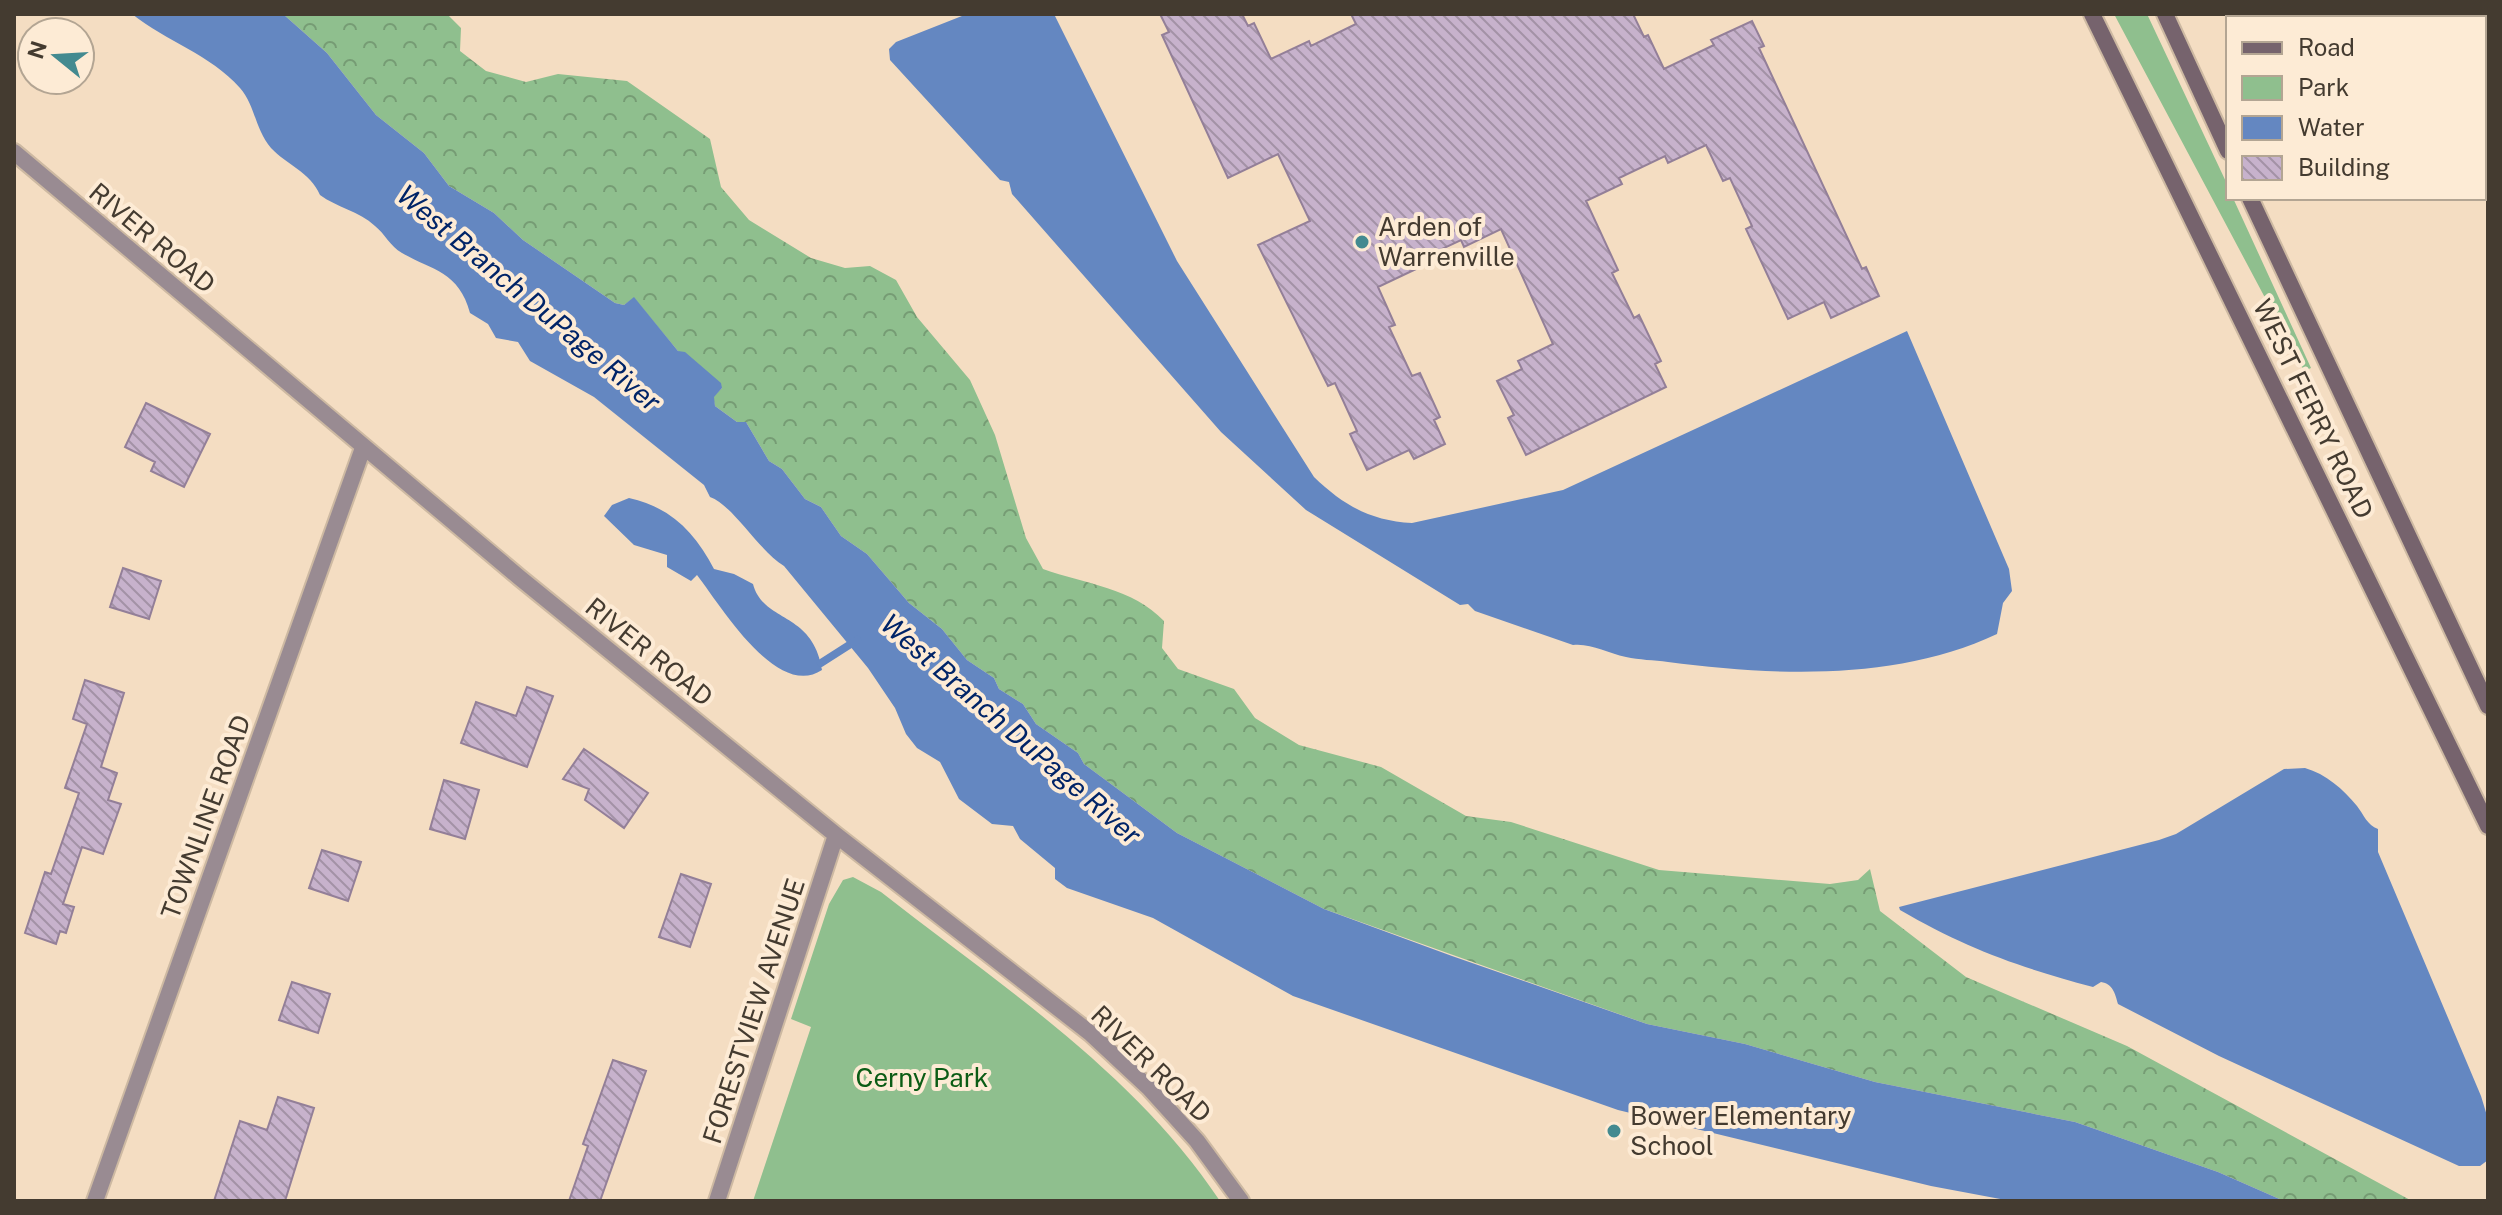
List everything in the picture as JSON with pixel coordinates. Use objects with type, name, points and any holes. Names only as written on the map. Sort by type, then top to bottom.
[{"type":"main road","name":"WEST FERRY ROAD","points":[[2092,14],[2488,826]]},
{"type":"main road","points":[[2165,14],[2226,147]]},
{"type":"main road","name":"WEST FERRY ROAD","points":[[2251,200],[2488,706]]},
{"type":"street","name":"RIVER ROAD","points":[[14,152],[363,448],[836,835],[1090,1033],[1158,1098],[1197,1141],[1241,1201]]},
{"type":"street","name":"TOWNLINE ROAD","points":[[95,1201],[363,448]]},
{"type":"street","name":"FORESTVIEW AVENUE","points":[[717,1201],[836,835]]},
{"type":"green space","points":[[283,14],[447,14],[461,28],[460,51],[486,71],[526,82],[558,74],[627,81],[710,139],[721,187],[749,220],[811,258],[845,268],[870,266],[896,280],[917,317],[970,380],[995,435],[1026,538],[1043,569],[1108,588],[1152,610],[1164,621],[1162,648],[1178,669],[1234,689],[1255,718],[1299,745],[1381,767],[1466,816],[1511,822],[1659,870],[1830,884],[1858,880],[1870,869],[1880,911],[1966,977],[2127,1046],[2412,1201],[2284,1201],[2218,1172],[2075,1122],[1875,1082],[1745,1044],[1647,1024],[1324,909],[1177,833],[1084,764],[1078,753],[1036,724],[1023,704],[999,689],[994,678],[967,660],[942,629],[909,603],[867,554],[841,536],[821,507],[805,499],[782,469],[769,461],[746,422],[737,422],[715,406],[713,397],[722,388],[678,351],[634,298],[624,305],[615,303],[523,240],[494,213],[449,186],[424,153],[376,115],[327,53]]},
{"type":"green space","points":[[2114,14],[2147,14],[2226,182],[2226,200],[2234,200],[2311,368],[2304,371]]},
{"type":"green space","name":"Cerny Park","points":[[853,877],[881,892],[1018,997],[1107,1071],[1186,1155],[1220,1201],[753,1201],[811,1027],[791,1019],[829,904],[843,880]]},
{"type":"water","name":"West Branch DuPage River","points":[[132,14],[283,14],[327,53],[376,115],[424,153],[449,186],[494,213],[523,240],[615,303],[624,305],[634,297],[678,351],[685,352],[721,383],[722,388],[714,397],[715,406],[737,422],[746,422],[769,461],[782,469],[805,499],[821,507],[841,536],[867,554],[909,603],[942,629],[967,660],[994,678],[999,689],[1023,704],[1036,724],[1078,753],[1084,764],[1177,833],[1324,909],[1647,1024],[1745,1044],[1875,1082],[2075,1122],[2218,1172],[2284,1201],[2011,1201],[1931,1186],[1618,1110],[1293,996],[1153,918],[1067,888],[1055,879],[1055,868],[1020,839],[1013,826],[992,824],[959,799],[940,762],[917,748],[906,734],[895,708],[868,668],[784,566],[728,509],[710,497],[704,485],[594,397],[530,361],[518,342],[496,338],[488,324],[470,313],[459,288],[451,280],[398,250],[369,221],[320,195],[304,175],[271,148],[245,95],[228,76]]},
{"type":"water","points":[[967,14],[1054,14],[1177,261],[1314,477],[1358,510],[1383,519],[1412,523],[1563,490],[1907,331],[2009,569],[2012,591],[2003,603],[1997,634],[1959,649],[1878,667],[1836,671],[1751,670],[1626,657],[1593,647],[1573,645],[1475,611],[1468,604],[1460,605],[1306,510],[1221,432],[1012,194],[1009,182],[1000,180],[890,60],[889,49],[896,42]]},
{"type":"water","points":[[629,498],[657,508],[680,523],[714,569],[734,574],[753,584],[767,606],[809,637],[822,670],[805,676],[787,672],[769,661],[735,627],[697,575],[691,581],[667,567],[667,555],[634,545],[604,516],[612,505]]},
{"type":"water","points":[[2305,768],[2340,788],[2368,822],[2378,829],[2378,852],[2488,1119],[2488,1160],[2480,1166],[2459,1166],[2219,1056],[2118,1004],[2113,990],[2105,983],[2093,987],[2017,964],[1948,936],[1900,910],[1899,907],[2159,840],[2176,834],[2284,769]]},
{"type":"building","name":"Arden of Warrenville","points":[[1160,14],[1242,14],[1248,26],[1254,23],[1271,59],[1309,41],[1311,46],[1356,24],[1351,14],[1633,14],[1644,37],[1648,35],[1664,69],[1714,45],[1711,40],[1752,21],[1764,46],[1759,48],[1862,269],[1866,267],[1879,296],[1831,318],[1824,302],[1788,319],[1746,229],[1752,226],[1730,178],[1723,181],[1706,145],[1668,163],[1665,156],[1619,178],[1622,184],[1586,201],[1618,270],[1612,273],[1634,318],[1639,315],[1661,361],[1655,364],[1666,387],[1526,455],[1508,418],[1514,415],[1497,381],[1522,369],[1518,361],[1553,344],[1501,229],[1464,247],[1461,240],[1412,263],[1416,269],[1378,287],[1395,325],[1389,327],[1412,376],[1420,373],[1440,417],[1434,420],[1445,444],[1414,459],[1409,450],[1367,470],[1350,434],[1357,431],[1335,383],[1328,386],[1258,245],[1310,221],[1278,154],[1228,178],[1162,35],[1169,32]]},
{"type":"building","points":[[146,403],[210,434],[184,487],[151,471],[155,462],[125,447]]},
{"type":"building","points":[[123,568],[161,581],[149,619],[110,607]]},
{"type":"building","points":[[85,680],[124,693],[101,767],[117,773],[108,800],[121,804],[103,854],[82,847],[63,904],[74,907],[66,933],[60,931],[56,944],[25,933],[45,872],[51,874],[79,793],[65,788],[87,724],[73,719]]},
{"type":"building","points":[[527,687],[553,696],[527,767],[461,743],[476,702],[516,716]]},
{"type":"building","points":[[584,749],[648,793],[624,828],[585,800],[589,789],[563,779]]},
{"type":"building","points":[[444,780],[479,790],[465,839],[430,829]]},
{"type":"building","points":[[322,850],[361,862],[348,901],[309,888]]},
{"type":"building","points":[[681,874],[711,884],[690,947],[659,937]]},
{"type":"building","points":[[292,982],[330,994],[318,1033],[279,1020]]},
{"type":"building","points":[[613,1060],[646,1071],[600,1201],[569,1201],[588,1146],[583,1144]]},
{"type":"building","points":[[278,1097],[314,1108],[285,1201],[214,1201],[240,1121],[267,1130]]},
{"type":"waterway","points":[[821,663],[857,640]]},
{"type":"place","name":"Arden of Warrenville","points":[[1362,242]]},
{"type":"place","name":"Bower Elementary School","points":[[1614,1131]]}]
